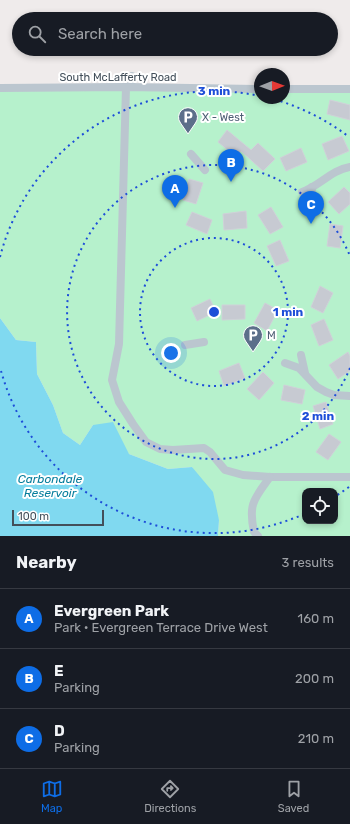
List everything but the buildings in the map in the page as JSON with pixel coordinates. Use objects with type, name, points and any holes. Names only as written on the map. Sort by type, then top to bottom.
[{"type":"street","points":[[132,76],[129,87],[119,344],[112,380],[119,402],[146,442],[160,449],[173,450],[204,448],[210,452],[225,470],[243,475],[270,477],[350,477]]},
{"type":"street","name":"South McLafferty Road","points":[[0,88],[254,88]]},
{"type":"street","points":[[290,89],[350,90]]},
{"type":"street","points":[[191,154],[205,170]]},
{"type":"street","points":[[302,192],[312,188],[331,174],[350,167]]},
{"type":"street","points":[[311,201],[312,188]]},
{"type":"street","points":[[185,346],[204,342]]},
{"type":"street","points":[[301,355],[305,374]]},
{"type":"street","points":[[285,363],[299,368],[317,387],[326,392],[350,396]]},
{"type":"street","points":[[258,536],[254,532],[251,509],[254,500],[270,477]]},
{"type":"green space","points":[[0,88],[254,89],[254,104],[290,104],[290,89],[350,89],[350,536],[218,536],[219,520],[192,467],[168,469],[129,454],[93,425],[80,445],[63,433],[53,405],[37,374],[36,342],[16,340],[0,318]]},
{"type":"water","name":"Carbondale Reservoir","points":[[0,318],[16,340],[36,342],[37,374],[53,405],[63,433],[80,445],[93,425],[113,422],[129,454],[168,469],[192,467],[213,492],[219,520],[218,536],[0,536]]},
{"type":"place","name":"X - West","points":[[188,134]]},
{"type":"place","name":"E","points":[[231,182]]},
{"type":"place","name":"Evergreen Park","points":[[175,208]]},
{"type":"place","name":"D","points":[[311,224]]},
{"type":"place","name":"M","points":[[253,352]]}]
